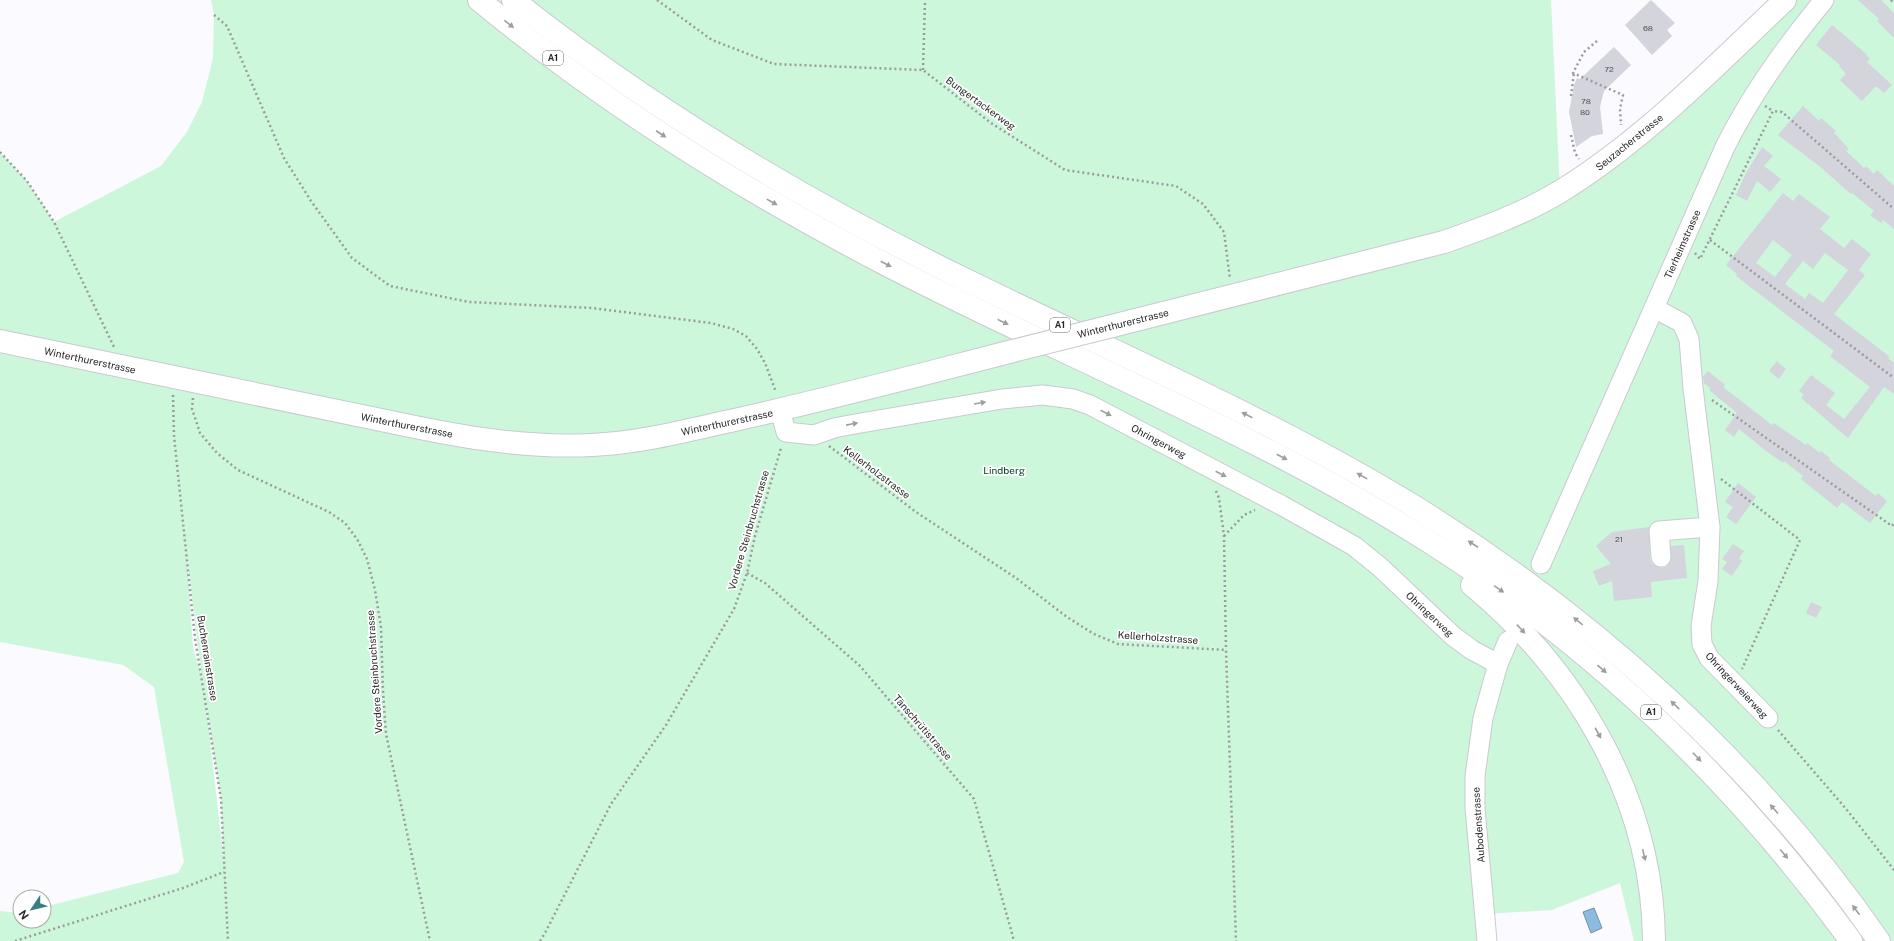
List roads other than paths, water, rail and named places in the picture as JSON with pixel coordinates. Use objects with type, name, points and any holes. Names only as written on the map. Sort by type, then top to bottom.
[{"type":"main road","name":"A1","points":[[479,0],[543,51],[634,116],[752,191],[890,267],[1260,446],[1408,528],[1466,566],[1532,613],[1594,662],[1653,715],[1710,771],[1764,829],[1852,941]]},
{"type":"main road","name":"A1","points":[[513,0],[646,98],[714,142],[782,183],[851,222],[964,279],[1197,390],[1305,445],[1405,501],[1490,556],[1545,595],[1608,646],[1658,689],[1698,727],[1754,785],[1800,838],[1879,941]]},
{"type":"main road","name":"Seuzacherstrasse","points":[[1444,242],[1521,212],[1560,192],[1593,171],[1651,126],[1785,0]]},
{"type":"main road","name":"Winterthurerstrasse","points":[[0,341],[441,432],[497,441],[552,446],[593,445],[651,438],[780,410],[1444,242]]},
{"type":"main road","name":"A1","points":[[1408,528],[1514,623],[1553,666],[1587,714],[1613,764],[1635,821],[1649,882],[1654,941]]},
{"type":"street","name":"Tierheimstrasse","points":[[1541,564],[1725,147],[1738,122],[1779,56],[1824,0]]},
{"type":"street","name":"Ohringerweierweg","points":[[1654,308],[1679,320],[1685,326],[1689,339],[1702,472],[1710,527],[1708,581],[1701,626],[1702,644],[1709,658],[1768,718]]},
{"type":"street","name":"Ohringerweg","points":[[780,410],[786,432],[814,435],[834,428],[1002,399],[1043,395],[1060,396],[1090,405],[1281,505],[1362,552],[1453,636],[1472,650],[1498,664]]},
{"type":"street","points":[[1661,558],[1659,531],[1710,527]]},
{"type":"street","name":"Aubodenstrasse","points":[[1487,941],[1474,792],[1480,731],[1498,664],[1508,641]]},
{"type":"water","points":[[1594,908],[1602,928],[1591,933],[1583,912]]},
{"type":"park label","name":"Lindberg","points":[[1004,470]]}]
